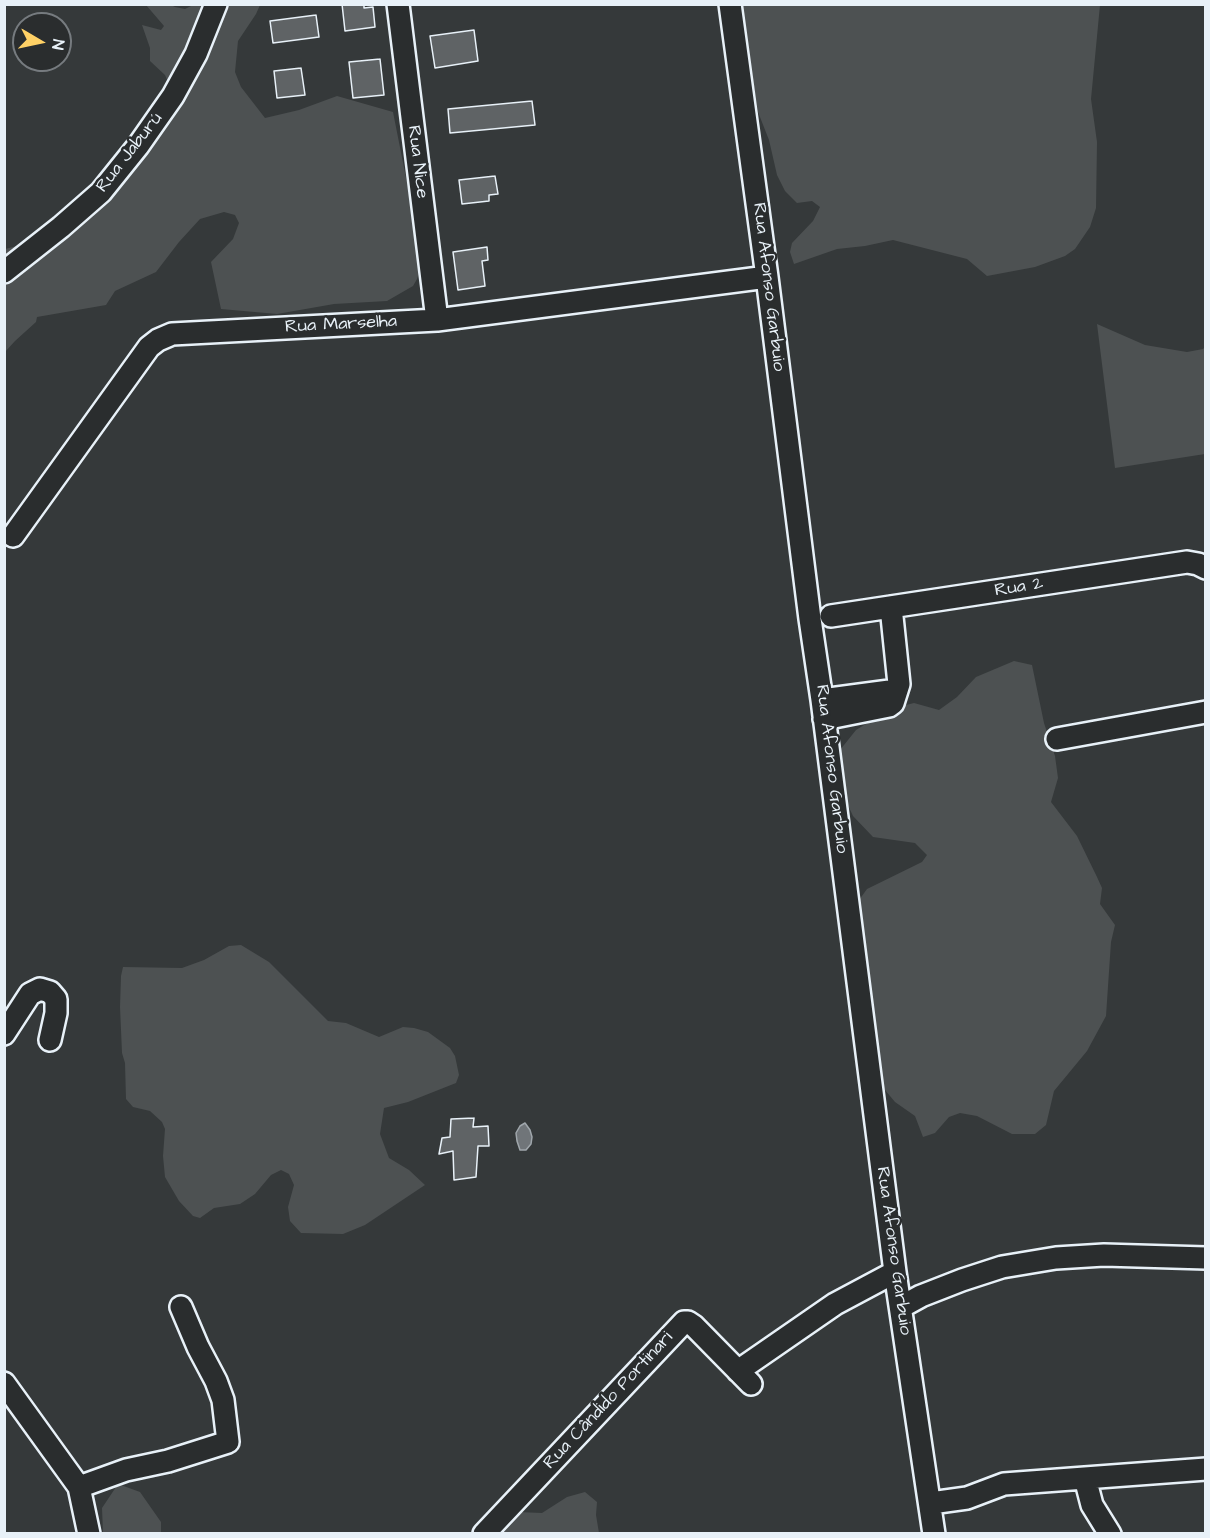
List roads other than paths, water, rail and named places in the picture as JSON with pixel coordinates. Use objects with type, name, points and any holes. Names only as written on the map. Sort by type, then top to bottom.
[{"type":"street","name":"Rua Jaburú","points":[[4,272],[62,227],[101,192],[138,146],[174,96],[196,54],[216,4]]},
{"type":"street","name":"Rua Nice","points":[[398,4],[437,320]]},
{"type":"street","name":"Rua Afonso Garbuio","points":[[730,4],[895,1272],[934,1533]]},
{"type":"street","name":"Rua Marselha","points":[[13,536],[149,347],[172,334],[437,320],[767,278]]},
{"type":"street","name":"Rua 2","points":[[831,616],[1187,562],[1206,568]]},
{"type":"street","points":[[823,709],[889,706],[893,703],[899,684],[891,607]]},
{"type":"street","points":[[1057,739],[1206,712]]},
{"type":"street","points":[[4,1034],[30,994],[40,990],[50,992],[56,999],[56,1013],[50,1040]]},
{"type":"street","points":[[901,1308],[921,1296],[1002,1267],[1056,1258],[1104,1254],[1206,1258]]},
{"type":"street","name":"Rua Cândido Portinari","points":[[484,1533],[684,1322],[694,1326],[744,1378],[835,1304],[895,1272]]},
{"type":"street","points":[[79,1487],[126,1470],[168,1461],[228,1442],[222,1400],[216,1381],[181,1307]]},
{"type":"street","points":[[4,1383],[79,1487],[89,1533]]},
{"type":"street","points":[[931,1503],[967,1498],[1004,1484],[1206,1469]]},
{"type":"street","points":[[1085,1478],[1092,1505],[1110,1533]]}]
